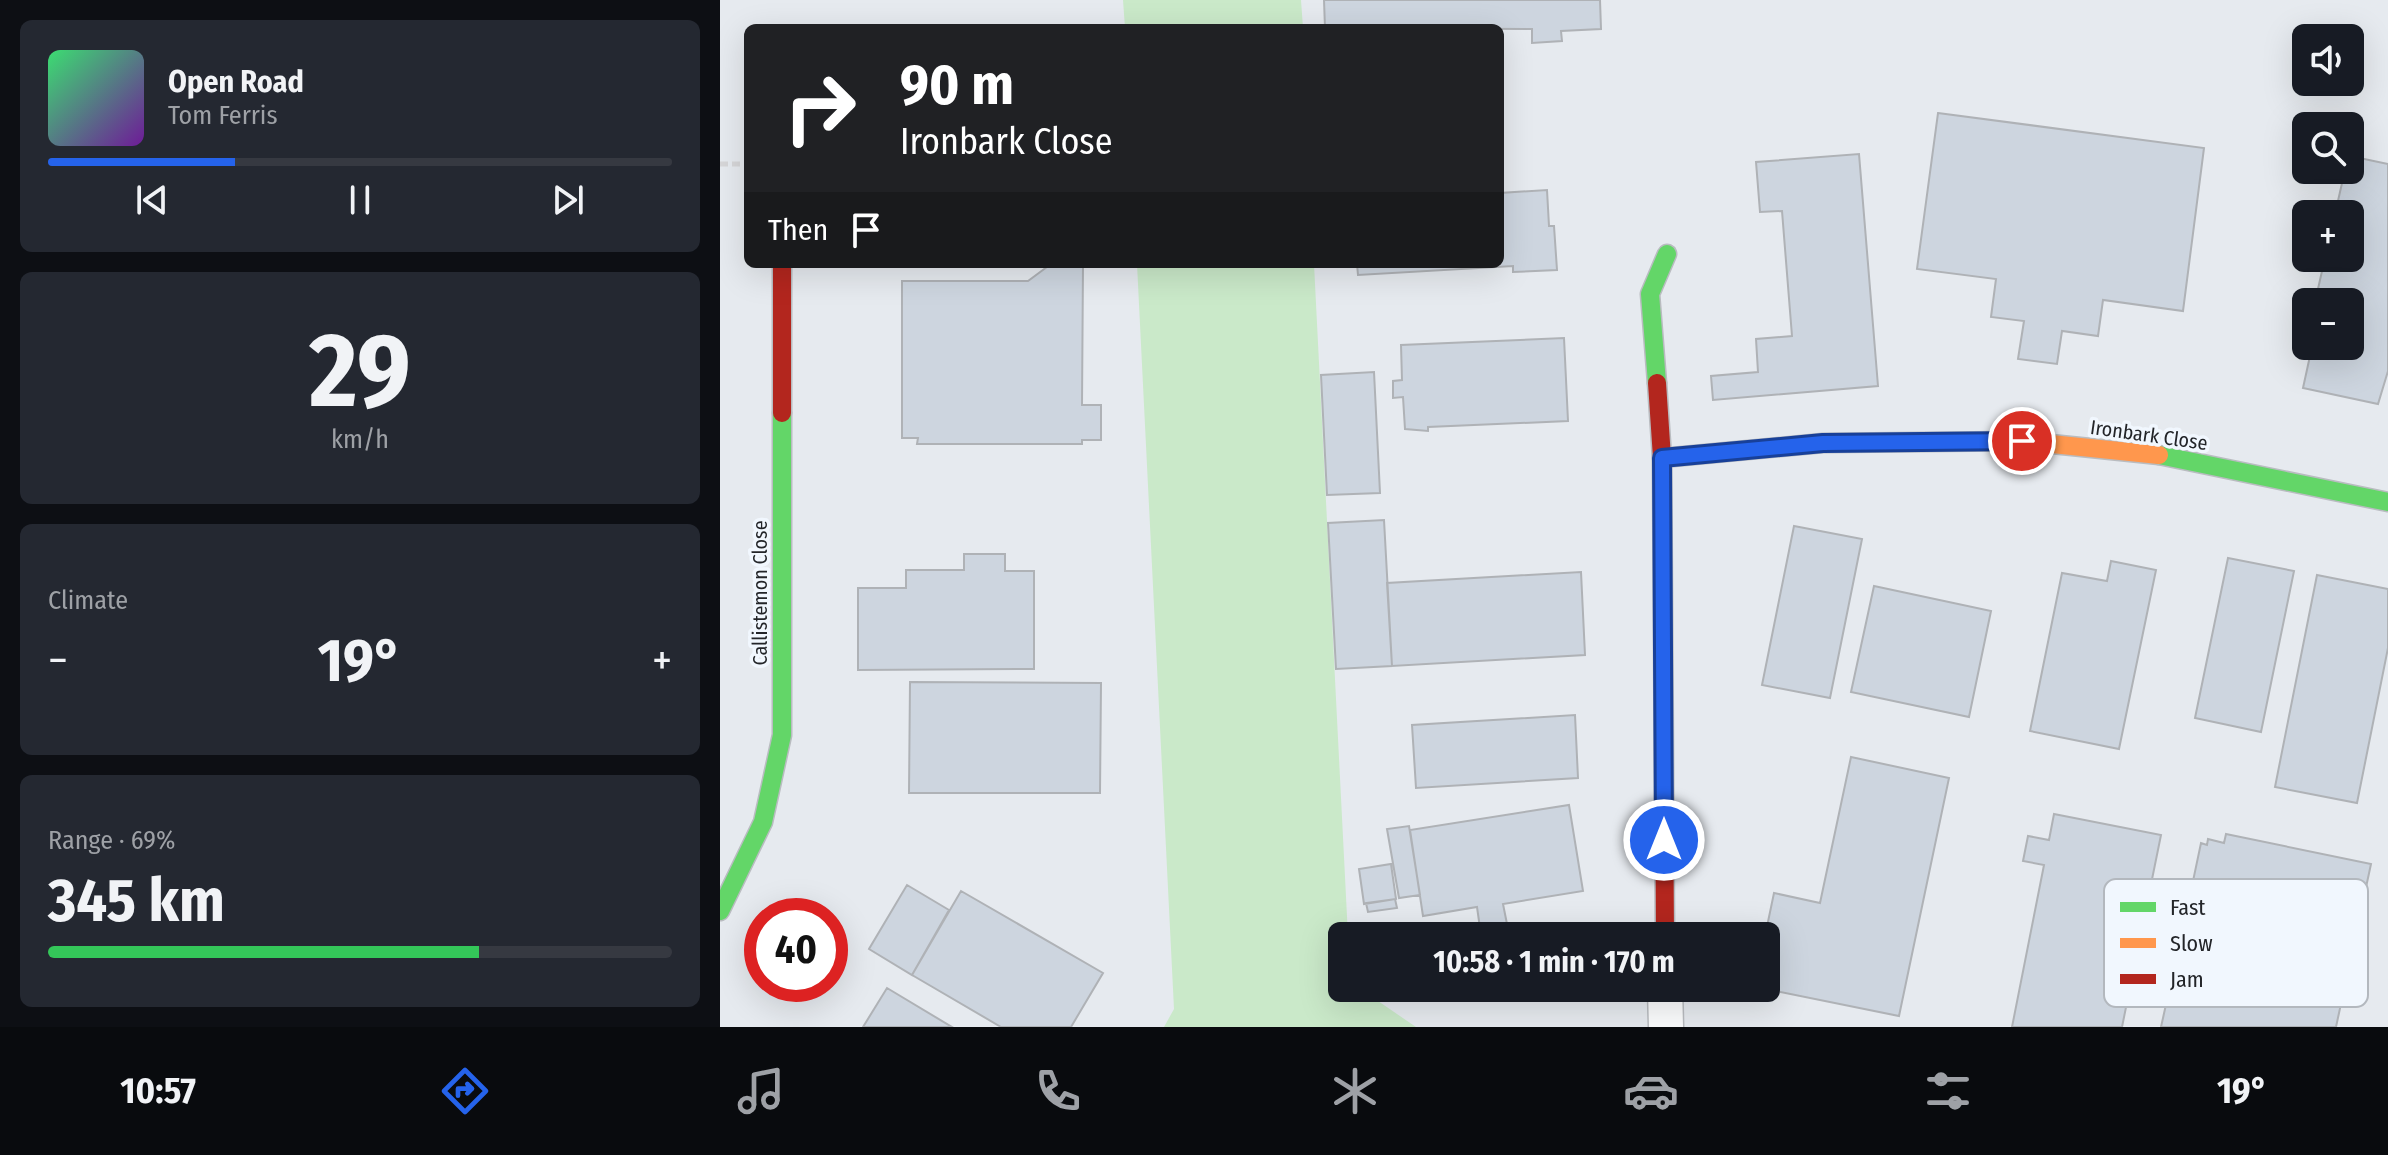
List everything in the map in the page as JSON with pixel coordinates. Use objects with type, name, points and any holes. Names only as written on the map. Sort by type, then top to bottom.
[{"type":"street","points":[[1665,922],[1662,458],[1650,294],[1667,254]]},
{"type":"street","name":"Callistemon Close","points":[[720,911],[763,822],[782,735],[782,268]]},
{"type":"street","name":"Ironbark Close","points":[[1662,458],[1823,443],[2022,441],[2174,457],[2388,502]]},
{"type":"street","points":[[1665,1002],[1666,1027]]},
{"type":"path","points":[[720,164],[744,164]]},
{"type":"green space","points":[[1123,0],[1301,0],[1303,24],[1125,24]]},
{"type":"green space","points":[[1137,268],[1314,268],[1347,922],[1328,922],[1328,1002],[1379,1002],[1416,1027],[1164,1027],[1174,1009]]},
{"type":"building","points":[[1324,0],[1600,0],[1601,29],[1561,31],[1562,41],[1532,43],[1532,29],[1504,29],[1504,24],[1325,24]]},
{"type":"building","points":[[1938,113],[2204,148],[2183,311],[2103,300],[2098,336],[2062,331],[2057,364],[2018,359],[2024,321],[1991,317],[1996,279],[1917,269]]},
{"type":"building","points":[[1859,154],[1878,386],[1713,400],[1711,376],[1758,372],[1756,339],[1792,336],[1782,211],[1760,212],[1756,162]]},
{"type":"building","points":[[2364,159],[2388,164],[2388,371],[2378,404],[2303,388],[2309,360],[2364,360],[2364,288],[2318,288],[2322,272],[2364,272],[2364,200],[2338,200],[2342,184],[2364,184]]},
{"type":"building","points":[[1547,190],[1549,226],[1554,226],[1557,270],[1513,272],[1513,266],[1504,267],[1504,193]]},
{"type":"building","points":[[1046,268],[1083,268],[1082,405],[1101,405],[1101,440],[1082,440],[1082,444],[917,444],[918,438],[902,438],[902,281],[1028,281]]},
{"type":"building","points":[[1357,268],[1479,268],[1358,275]]},
{"type":"building","points":[[1564,338],[1568,421],[1428,427],[1428,431],[1405,429],[1403,397],[1393,398],[1393,381],[1402,380],[1401,345]]},
{"type":"building","points":[[1374,372],[1380,493],[1327,495],[1321,375]]},
{"type":"building","points":[[1384,520],[1392,666],[1336,669],[1328,523]]},
{"type":"building","points":[[1794,526],[1862,539],[1830,698],[1762,685]]},
{"type":"building","points":[[964,554],[1005,554],[1005,571],[1034,571],[1034,669],[858,670],[858,588],[906,588],[906,570],[964,570]]},
{"type":"building","points":[[2228,558],[2294,571],[2261,732],[2195,718]]},
{"type":"building","points":[[2111,561],[2156,570],[2119,749],[2030,731],[2062,573],[2107,581]]},
{"type":"building","points":[[1581,572],[1585,655],[1392,666],[1387,583]]},
{"type":"building","points":[[2317,575],[2388,589],[2388,648],[2357,803],[2275,787]]},
{"type":"building","points":[[1874,586],[1991,611],[1969,717],[1851,692]]},
{"type":"building","points":[[910,682],[1101,683],[1100,793],[909,793]]},
{"type":"building","points":[[1575,715],[1578,778],[1416,788],[1412,725]]},
{"type":"building","points":[[1851,757],[1949,778],[1899,1016],[1780,992],[1780,922],[1768,922],[1774,893],[1820,903]]},
{"type":"building","points":[[1569,805],[1583,891],[1503,904],[1507,922],[1479,922],[1477,907],[1423,916],[1410,830]]},
{"type":"building","points":[[2054,814],[2161,835],[2152,879],[2104,879],[2104,1007],[2126,1007],[2122,1027],[2012,1027],[2044,865],[2023,861],[2028,836],[2049,840]]},
{"type":"building","points":[[1409,826],[1420,895],[1399,898],[1387,829]]},
{"type":"building","points":[[2226,834],[2371,864],[2368,879],[2193,879],[2201,843],[2207,845],[2208,839],[2224,843]]},
{"type":"building","points":[[1391,864],[1396,899],[1364,904],[1359,869]]},
{"type":"building","points":[[907,885],[949,910],[912,975],[869,949]]},
{"type":"building","points":[[961,891],[1103,973],[1071,1027],[1001,1027],[912,975]]},
{"type":"building","points":[[1395,899],[1397,908],[1368,912],[1366,903]]},
{"type":"building","points":[[887,988],[952,1027],[863,1027]]},
{"type":"building","points":[[2165,1007],[2340,1007],[2336,1027],[2161,1027]]},
{"type":"traffic: fast","points":[[1657,383],[1650,294],[1667,254]]},
{"type":"traffic: fast","points":[[720,911],[763,822],[782,735],[782,413]]},
{"type":"traffic: fast","points":[[2159,455],[2388,502]]},
{"type":"traffic: slow","points":[[1662,458],[1823,443],[2022,441],[2159,455]]},
{"type":"traffic: jam","points":[[782,268],[782,413]]},
{"type":"traffic: jam","points":[[1657,383],[1662,458],[1665,922]]},
{"type":"route","points":[[1664,840],[1662,458],[1823,443],[2022,441]]}]
